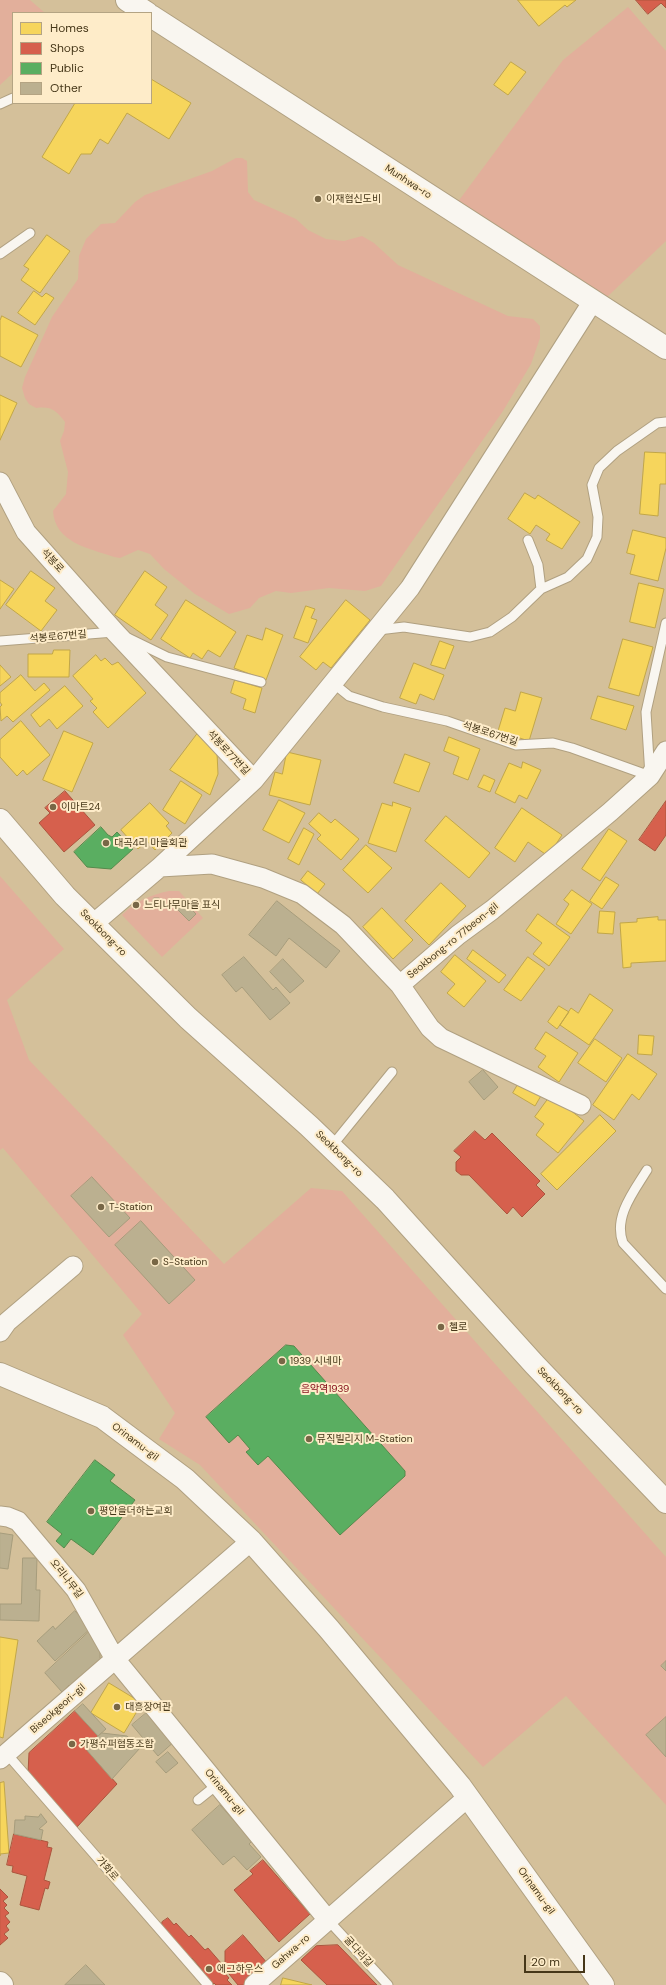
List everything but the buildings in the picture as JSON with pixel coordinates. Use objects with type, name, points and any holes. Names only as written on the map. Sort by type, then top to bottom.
[{"type":"main road","points":[[127,0],[145,12]]},
{"type":"main road","name":"Munhwa-ro","points":[[152,17],[666,348]]},
{"type":"main road","name":"Seokbong-ro","points":[[0,820],[66,896],[188,1018],[331,1147],[386,1199],[534,1364],[666,1502]]},
{"type":"main road","name":"Orinamu-gil","points":[[0,1374],[102,1417],[185,1479],[251,1541],[329,1629],[468,1797],[603,1985]]},
{"type":"street","points":[[254,780],[410,588],[592,301]]},
{"type":"street","name":"석봉로","points":[[0,482],[26,532],[115,632]]},
{"type":"street","name":"석봉로77번길","points":[[115,632],[254,780],[160,867]]},
{"type":"street","name":"Seokbong-ro 77beon-gil","points":[[160,867],[212,864],[264,878],[302,894],[343,925],[400,985],[458,934],[492,910],[610,812],[650,776],[666,751]]},
{"type":"street","points":[[93,924],[160,867]]},
{"type":"street","points":[[400,985],[430,1028],[441,1038],[581,1105]]},
{"type":"street","points":[[0,1332],[7,1322],[73,1266]]},
{"type":"street","name":"오리나무길","points":[[0,1516],[18,1521],[69,1581],[115,1659]]},
{"type":"street","points":[[115,1659],[251,1541]]},
{"type":"street","name":"Biseokgeori-gil","points":[[4,1756],[115,1659]]},
{"type":"street","name":"Orinamu-gil","points":[[115,1659],[328,1920]]},
{"type":"street","points":[[328,1920],[468,1797]]},
{"type":"street","name":"Gahwa-ro","points":[[254,1985],[328,1920]]},
{"type":"lane","points":[[0,104],[12,98]]},
{"type":"lane","points":[[0,254],[30,233]]},
{"type":"lane","points":[[376,630],[404,627],[470,637],[490,632],[512,617],[541,589],[568,577],[587,559],[597,537],[598,517],[592,485],[599,468],[616,451],[657,423],[666,422]]},
{"type":"lane","points":[[528,540],[538,565],[541,589]]},
{"type":"lane","points":[[650,776],[646,712],[666,623]]},
{"type":"lane","points":[[115,632],[167,657],[261,682]]},
{"type":"lane","name":"석봉로67번길","points":[[0,641],[115,632]]},
{"type":"lane","name":"석봉로67번길","points":[[332,683],[349,696],[383,707],[447,720],[516,744],[553,744],[572,748],[650,776]]},
{"type":"lane","points":[[331,1147],[392,1072]]},
{"type":"lane","points":[[647,1170],[624,1210],[620,1234],[623,1243],[666,1289]]},
{"type":"lane","name":"가화로","points":[[4,1756],[208,1985]]},
{"type":"lane","points":[[198,1800],[218,1784]]},
{"type":"lane","name":"굴다리길","points":[[328,1920],[388,1985]]},
{"type":"green space","points":[[0,0],[30,0],[44,12],[12,12],[12,74],[0,85]]},
{"type":"green space","points":[[628,7],[666,51],[666,241],[607,297],[457,203],[563,60]]},
{"type":"green space","points":[[236,158],[242,158],[247,161],[248,192],[254,200],[296,219],[308,230],[326,239],[344,241],[362,236],[374,243],[398,265],[508,316],[533,319],[540,326],[540,338],[531,364],[503,411],[381,586],[365,591],[329,588],[291,593],[276,591],[259,598],[250,608],[229,614],[195,594],[164,569],[150,554],[138,550],[120,558],[114,557],[75,543],[60,530],[55,522],[53,511],[66,494],[68,472],[60,441],[64,431],[65,422],[59,414],[49,408],[36,408],[29,404],[25,398],[22,388],[25,377],[52,317],[78,279],[79,256],[86,239],[101,224],[115,223],[135,202],[145,195],[212,171]]},
{"type":"green space","name":"음악역1939","points":[[0,876],[64,949],[7,1000],[29,1060],[224,1264],[311,1188],[342,1191],[666,1557],[666,1805],[566,1696],[483,1767],[200,1465],[159,1439],[175,1413],[123,1335],[142,1314],[3,1148],[0,1150]]},
{"type":"green space","points":[[169,891],[179,891],[203,918],[162,957],[122,915],[144,899]]},
{"type":"place","name":"이재협신도비","points":[[318,199]]},
{"type":"place","name":"이마트24","points":[[53,807]]},
{"type":"place","name":"대곡4리 마을회관","points":[[106,843]]},
{"type":"place","name":"느티나무마을 표식","points":[[136,905]]},
{"type":"place","name":"T-Station","points":[[101,1207]]},
{"type":"place","name":"S-Station","points":[[155,1262]]},
{"type":"place","name":"첼로","points":[[441,1327]]},
{"type":"place","name":"1939 시네마","points":[[282,1361]]},
{"type":"place","name":"뮤직빌리지 M-Station","points":[[309,1439]]},
{"type":"place","name":"평안을더하는교회","points":[[91,1511]]},
{"type":"place","name":"대흥장여관","points":[[117,1707]]},
{"type":"place","name":"가평슈퍼협동조합","points":[[72,1744]]},
{"type":"place","name":"에그하우스","points":[[209,1969]]}]
